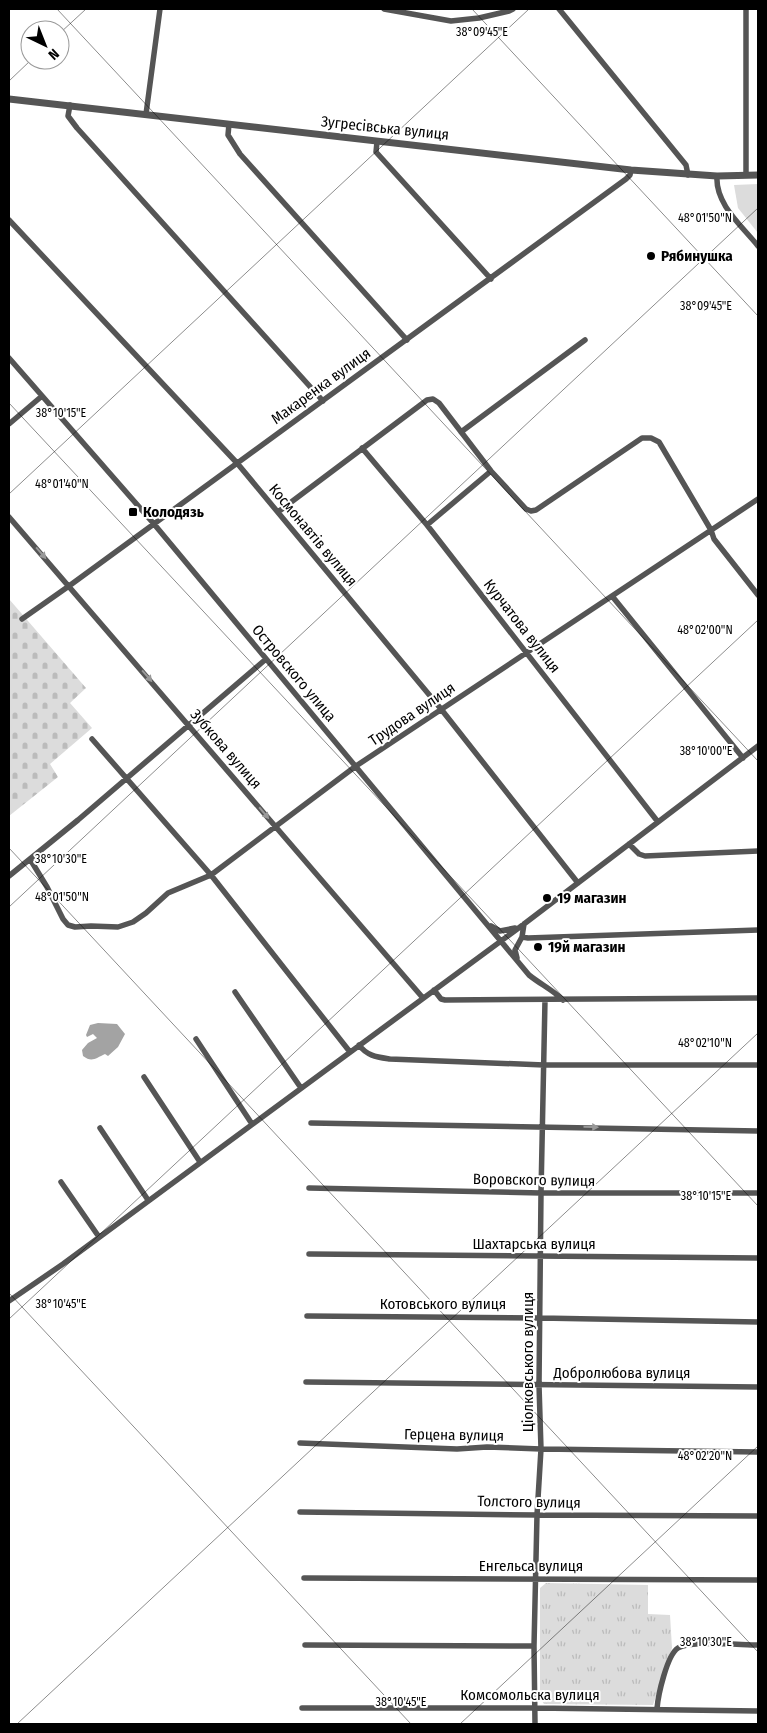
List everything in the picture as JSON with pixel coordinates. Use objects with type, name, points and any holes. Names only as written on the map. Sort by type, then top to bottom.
[{"type":"street","points":[[146,114],[160,9]]},
{"type":"street","points":[[384,9],[451,21],[479,18],[513,9]]},
{"type":"street","points":[[559,9],[686,165],[688,174]]},
{"type":"street","points":[[746,9],[746,175]]},
{"type":"street","name":"Зугресівська вулиця","points":[[9,99],[630,170],[717,176],[758,175]]},
{"type":"street","points":[[70,106],[68,116],[77,128],[323,401]]},
{"type":"street","points":[[229,124],[228,136],[240,154],[407,340]]},
{"type":"street","points":[[377,142],[376,152],[490,279]]},
{"type":"street","name":"Макаренка вулиця","points":[[22,619],[626,179],[630,175],[630,170]]},
{"type":"street","points":[[717,176],[716,187],[725,206],[758,246]]},
{"type":"street","name":"Космонавтів вулиця","points":[[9,220],[237,463],[442,709],[578,883]]},
{"type":"street","points":[[462,432],[585,340]]},
{"type":"street","name":"Островского улица","points":[[9,358],[154,524],[500,941],[539,984],[558,994],[563,1000]]},
{"type":"street","points":[[9,424],[42,396]]},
{"type":"street","points":[[278,512],[430,399],[439,403],[491,472],[526,509],[531,511],[536,510],[642,438],[652,438],[659,442],[711,530],[714,539],[758,594]]},
{"type":"street","name":"Курчатова вулиця","points":[[362,448],[427,525],[658,822]]},
{"type":"street","points":[[427,525],[491,472]]},
{"type":"street","name":"Трудова вулиця","points":[[30,859],[68,925],[75,927],[118,926],[133,922],[146,914],[168,893],[211,875],[356,766],[758,499]]},
{"type":"street","name":"Зубкова вулиця","points":[[9,517],[423,998]]},
{"type":"street","points":[[612,596],[743,758]]},
{"type":"street","points":[[9,876],[127,779],[266,660]]},
{"type":"street","points":[[92,739],[211,875],[350,1052]]},
{"type":"street","points":[[9,1301],[524,924],[758,746]]},
{"type":"street","points":[[629,844],[635,851],[645,856],[758,851]]},
{"type":"street","points":[[484,920],[500,931],[516,928],[524,924]]},
{"type":"street","points":[[519,962],[516,950],[522,937],[524,924]]},
{"type":"street","points":[[522,937],[758,930]]},
{"type":"street","points":[[434,990],[445,1000],[758,998]]},
{"type":"street","points":[[235,992],[301,1088]]},
{"type":"street","name":"Ціолковського вулиця","points":[[535,1724],[534,1646],[537,1515],[541,1449],[539,1385],[545,1000]]},
{"type":"street","points":[[196,1039],[252,1124]]},
{"type":"street","points":[[359,1045],[372,1056],[390,1059],[544,1065],[758,1065]]},
{"type":"street","points":[[144,1077],[200,1162]]},
{"type":"street","points":[[311,1123],[758,1130]]},
{"type":"street","points":[[100,1128],[148,1200]]},
{"type":"street","points":[[61,1182],[99,1236]]},
{"type":"street","name":"Воровского вулиця","points":[[309,1188],[541,1193],[758,1193]]},
{"type":"street","name":"Шахтарська вулиця","points":[[309,1254],[758,1258]]},
{"type":"street","name":"Котовського вулиця","points":[[307,1316],[758,1322]]},
{"type":"street","name":"Добролюбова вулиця","points":[[306,1382],[758,1387]]},
{"type":"street","name":"Герцена вулиця","points":[[300,1444],[458,1449],[487,1447],[758,1452]]},
{"type":"street","name":"Толстого вулиця","points":[[300,1512],[758,1516]]},
{"type":"street","name":"Енгельса вулиця","points":[[304,1578],[758,1580]]},
{"type":"street","points":[[657,1709],[658,1696],[671,1655],[676,1648],[697,1644],[758,1645]]},
{"type":"street","points":[[305,1645],[534,1646]]},
{"type":"street","name":"Комсомольска вулиця","points":[[302,1708],[535,1708],[758,1711]]},
{"type":"green space","points":[[758,184],[758,233],[738,208],[734,185]]},
{"type":"green space","points":[[9,599],[86,688],[70,703],[92,728],[50,764],[58,777],[9,816]]},
{"type":"green space","points":[[546,1583],[648,1585],[648,1614],[670,1615],[672,1648],[653,1705],[544,1704],[540,1698],[540,1588]]},
{"type":"shaded area","points":[[98,1023],[117,1024],[125,1034],[118,1047],[108,1056],[105,1054],[89,1059],[83,1056],[82,1050],[88,1043],[97,1038],[93,1034],[87,1037],[86,1035],[90,1025]]},
{"type":"place","name":"Рябинушка","points":[[651,256]]},
{"type":"place","name":"Колодязь","points":[[133,512]]},
{"type":"place","name":"19 магазин","points":[[547,898]]},
{"type":"place","name":"19й магазин","points":[[538,947]]}]
